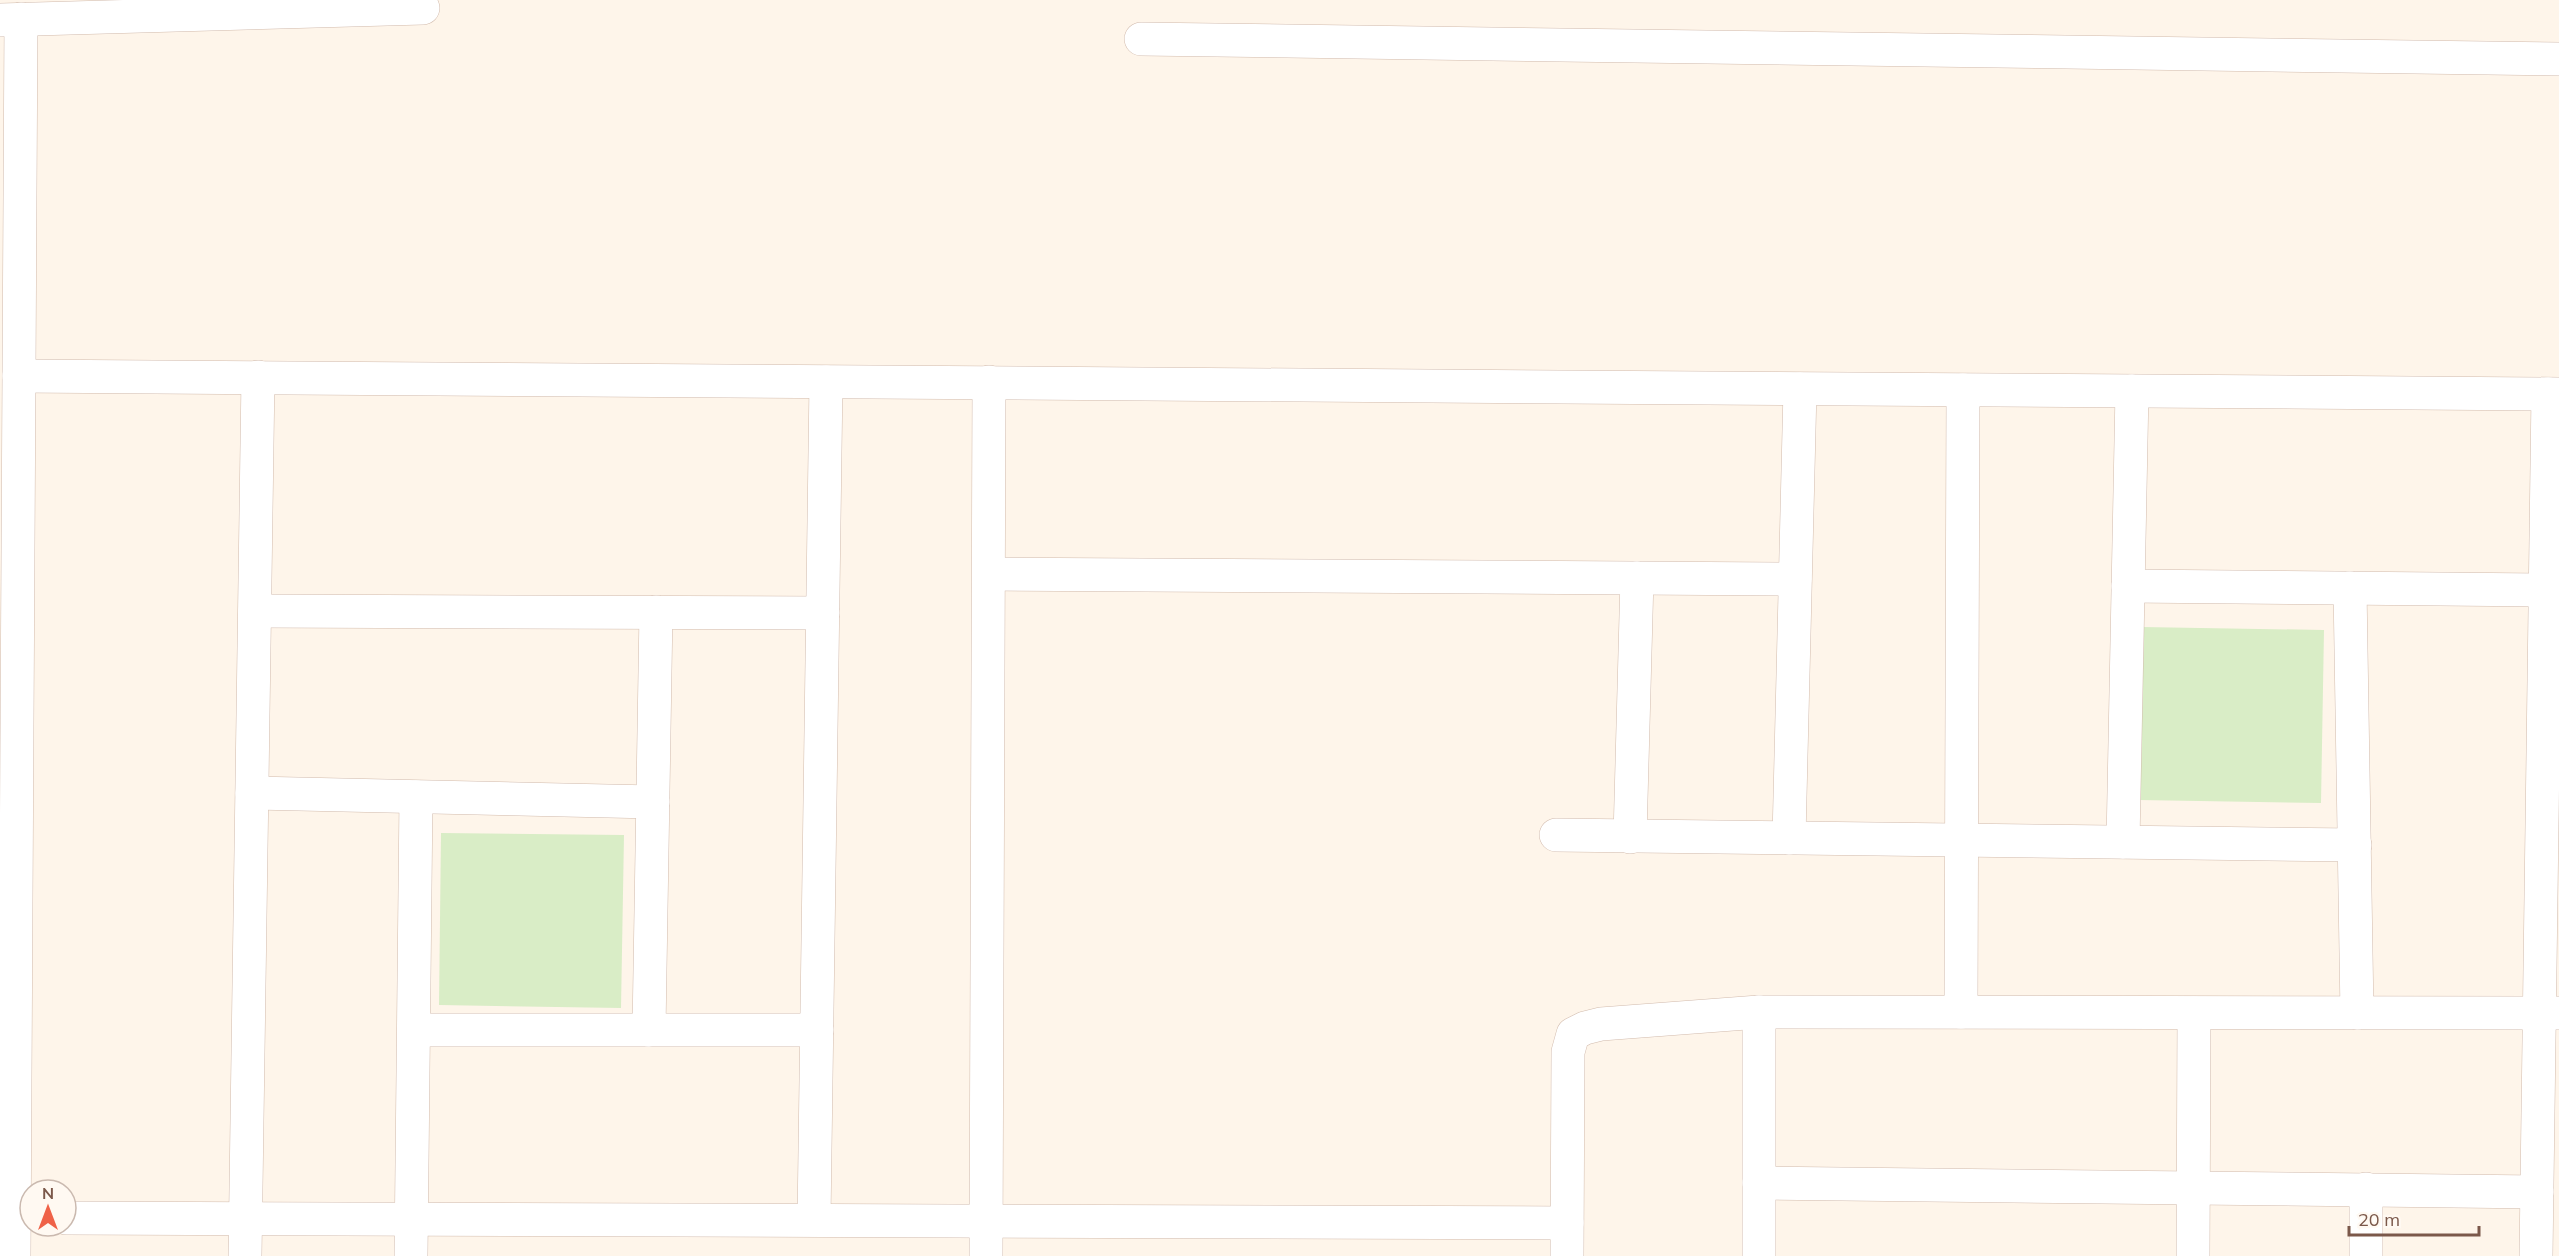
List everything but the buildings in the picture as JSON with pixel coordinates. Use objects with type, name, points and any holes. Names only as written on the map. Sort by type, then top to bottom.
[{"type":"street","points":[[22,1178],[19,376],[10,19],[423,8]]},
{"type":"street","points":[[1140,39],[2559,59]]},
{"type":"street","points":[[19,376],[2553,394],[2545,590],[2549,1013],[2537,1192],[2536,1256]]},
{"type":"street","points":[[245,1256],[258,377]]},
{"type":"street","points":[[814,1220],[826,382]]},
{"type":"street","points":[[986,1256],[989,382]]},
{"type":"street","points":[[1789,838],[1800,389]]},
{"type":"street","points":[[1961,1012],[1963,390]]},
{"type":"street","points":[[2122,842],[2132,391]]},
{"type":"street","points":[[989,574],[1795,579]]},
{"type":"street","points":[[1630,837],[1637,578]]},
{"type":"street","points":[[2128,586],[2545,590]]},
{"type":"street","points":[[2350,588],[2358,1013]]},
{"type":"street","points":[[255,611],[823,613]]},
{"type":"street","points":[[649,1030],[656,612]]},
{"type":"street","points":[[252,793],[653,802]]},
{"type":"street","points":[[411,1256],[416,797]]},
{"type":"street","points":[[1556,835],[2355,845]]},
{"type":"street","points":[[1566,1256],[1568,1052],[1573,1034],[1601,1024],[1759,1012],[2549,1013]]},
{"type":"street","points":[[1759,1012],[1759,1256]]},
{"type":"street","points":[[2193,1256],[2194,1013]]},
{"type":"street","points":[[414,1030],[817,1030]]},
{"type":"street","points":[[1759,1184],[2537,1192]]},
{"type":"street","points":[[2366,1189],[2366,1256]]},
{"type":"street","points":[[78,1218],[1567,1223]]},
{"type":"street","points":[[14,1256],[18,1237]]},
{"type":"green space","points":[[2142,627],[2324,630],[2321,803],[2139,800]]},
{"type":"green space","points":[[441,833],[624,835],[621,1008],[439,1005]]}]
